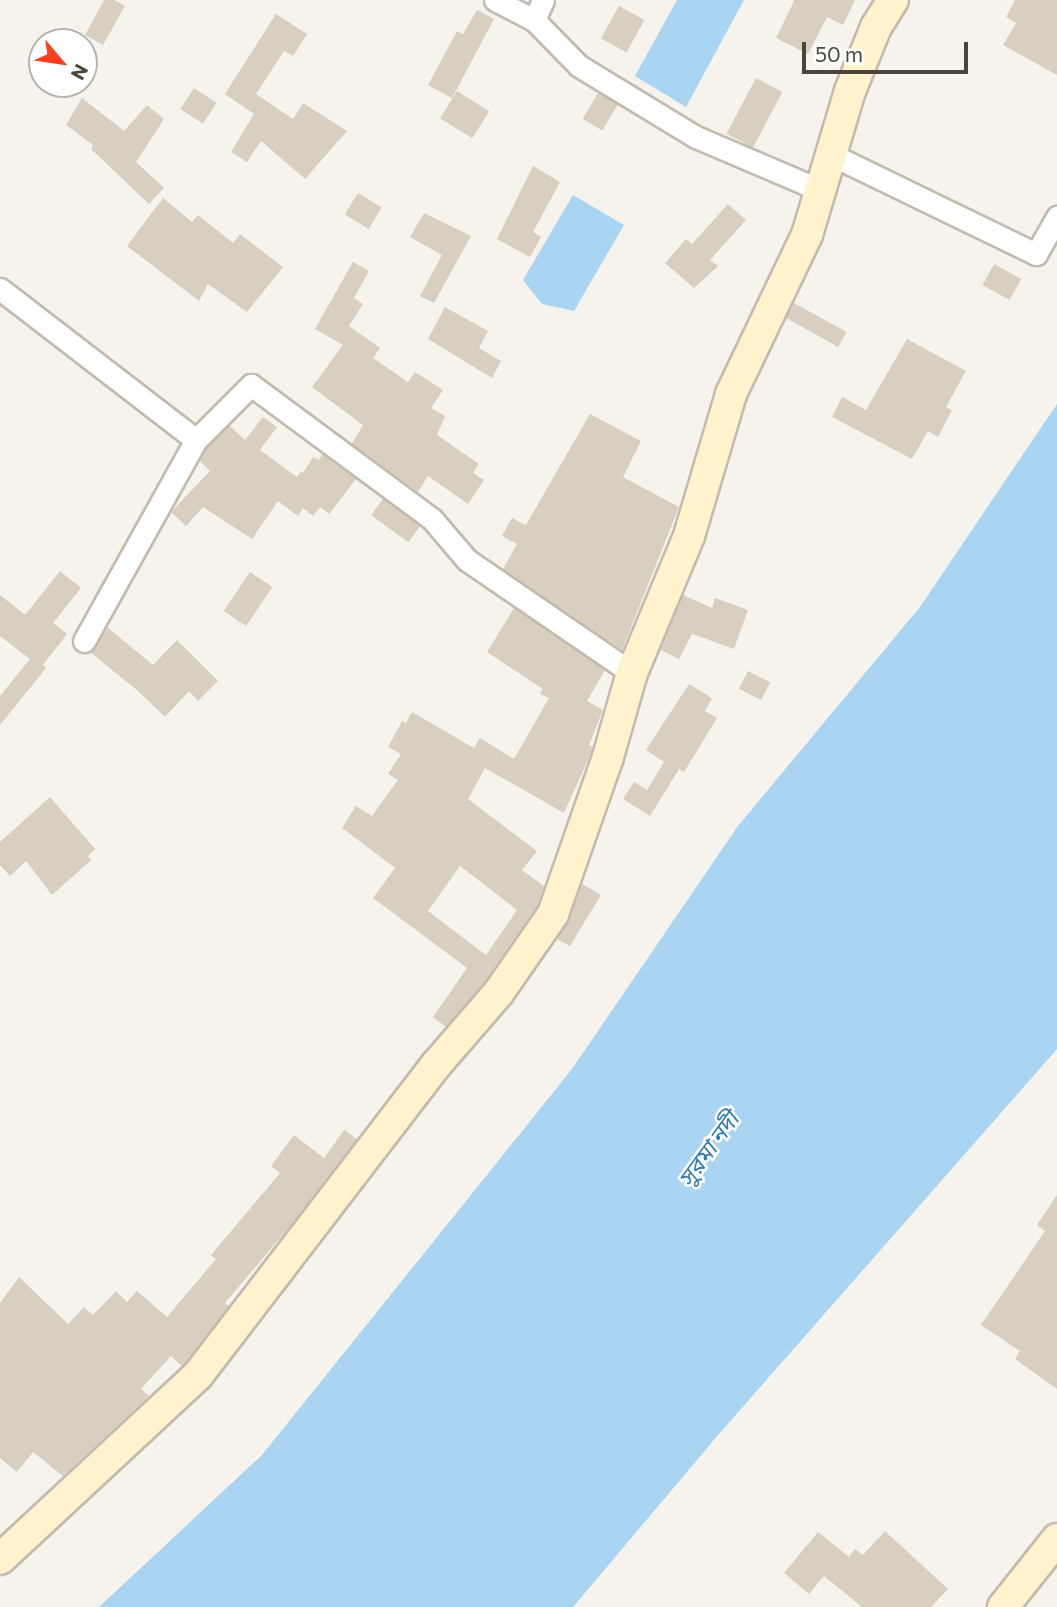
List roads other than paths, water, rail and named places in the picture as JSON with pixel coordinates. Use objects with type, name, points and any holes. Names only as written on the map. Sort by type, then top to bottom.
[{"type":"street","points":[[495,0],[534,20],[579,66],[696,136],[820,190]]},
{"type":"street","points":[[534,20],[543,0]]},
{"type":"street","points":[[0,1559],[198,1375],[436,1065],[499,992],[553,914],[608,757],[632,673],[689,536],[731,394],[807,235],[850,92],[876,27],[892,0]]},
{"type":"street","points":[[832,155],[1036,254],[1057,217]]},
{"type":"street","points":[[0,289],[196,440]]},
{"type":"street","points":[[85,641],[196,440],[251,386],[432,519],[467,559],[632,673]]},
{"type":"street","points":[[1003,1607],[1057,1539]]},
{"type":"water","points":[[677,0],[744,0],[686,107],[635,76]]},
{"type":"water","points":[[573,195],[624,225],[574,311],[542,304],[523,280]]},
{"type":"water","name":"সুরমা নদী","points":[[1057,404],[1057,1049],[719,1434],[573,1607],[99,1607],[262,1455],[572,1069],[738,826],[920,607]]}]
